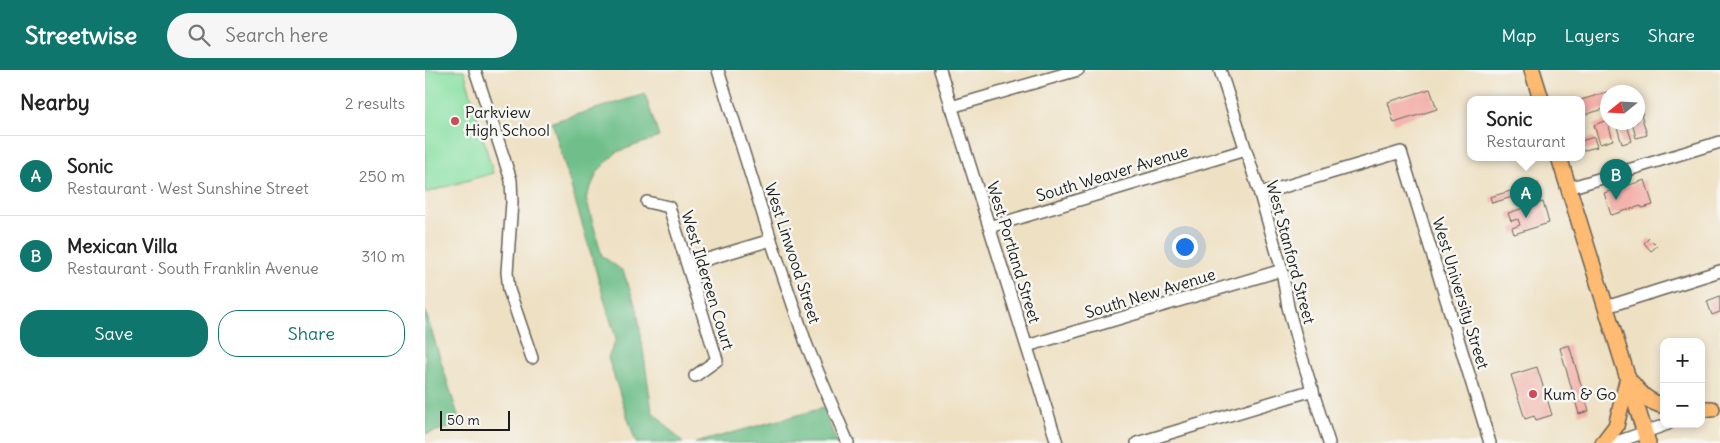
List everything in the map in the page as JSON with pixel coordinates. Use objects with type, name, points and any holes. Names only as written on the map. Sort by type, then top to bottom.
[{"type":"main road","points":[[1532,70],[1540,96]]},
{"type":"main road","points":[[1560,161],[1647,438]]},
{"type":"main road","points":[[1628,378],[1641,395],[1660,405]]},
{"type":"main road","points":[[1603,443],[1616,426],[1628,378]]},
{"type":"street","points":[[475,70],[511,180],[512,202],[507,272],[509,290],[532,358]]},
{"type":"street","name":"West Linwood Street","points":[[718,70],[771,240],[807,346],[848,443]]},
{"type":"street","name":"West Portland Street","points":[[940,70],[1057,443]]},
{"type":"street","points":[[951,107],[1079,70]]},
{"type":"street","name":"West Stanford Street","points":[[1220,70],[1260,194],[1282,270],[1297,340],[1329,443]]},
{"type":"street","points":[[1569,188],[1720,142]]},
{"type":"street","name":"South Weaver Avenue","points":[[989,227],[1245,150]]},
{"type":"street","name":"West University Street","points":[[1260,194],[1401,152],[1490,443]]},
{"type":"street","name":"West Ildereen Court","points":[[647,202],[669,207],[717,360],[695,376]]},
{"type":"street","points":[[688,265],[771,240]]},
{"type":"street","name":"South New Avenue","points":[[1027,346],[1282,270]]},
{"type":"street","points":[[1606,307],[1720,271]]},
{"type":"street","points":[[1137,443],[1313,390]]},
{"type":"street","points":[[1613,443],[1647,438],[1662,428]]},
{"type":"green space","name":"Parkview High School","points":[[425,70],[464,70],[493,173],[425,193]]},
{"type":"green space","points":[[645,94],[659,137],[617,152],[598,171],[586,198],[602,256],[623,271],[637,309],[652,411],[683,443],[636,443],[608,358],[616,339],[552,122]]},
{"type":"green space","points":[[425,310],[461,425],[425,434]]},
{"type":"green space","points":[[823,408],[837,443],[695,443]]},
{"type":"building","points":[[1430,89],[1437,109],[1394,123],[1388,102]]},
{"type":"building","points":[[1600,94],[1600,110],[1585,115],[1585,99]]},
{"type":"building","points":[[1600,123],[1600,130],[1610,130],[1613,140],[1600,144],[1594,125]]},
{"type":"building","points":[[1645,128],[1647,135],[1636,138],[1634,130],[1645,130]]},
{"type":"building","points":[[1618,130],[1629,130],[1632,141],[1622,144]]},
{"type":"building","points":[[1594,137],[1597,147],[1585,150],[1585,140]]},
{"type":"building","points":[[1645,180],[1653,205],[1642,208],[1641,206],[1611,215],[1604,193]]},
{"type":"building","points":[[1538,183],[1540,189],[1492,203],[1490,197]]},
{"type":"building","points":[[1543,202],[1549,223],[1514,234],[1512,228],[1520,225],[1518,219],[1511,221],[1508,213]]},
{"type":"building","points":[[1649,238],[1657,246],[1651,251],[1644,243]]},
{"type":"building","points":[[1720,296],[1720,312],[1712,315],[1707,301]]},
{"type":"building","points":[[1569,345],[1589,411],[1579,414],[1560,348]]},
{"type":"building","points":[[1537,367],[1552,415],[1536,420],[1534,416],[1525,419],[1511,375]]},
{"type":"place","name":"Parkview High School","points":[[455,121]]},
{"type":"place","name":"Mexican Villa","points":[[1616,200]]},
{"type":"place","name":"Sonic","points":[[1526,218]]},
{"type":"place","name":"Kum & Go","points":[[1533,394]]}]
